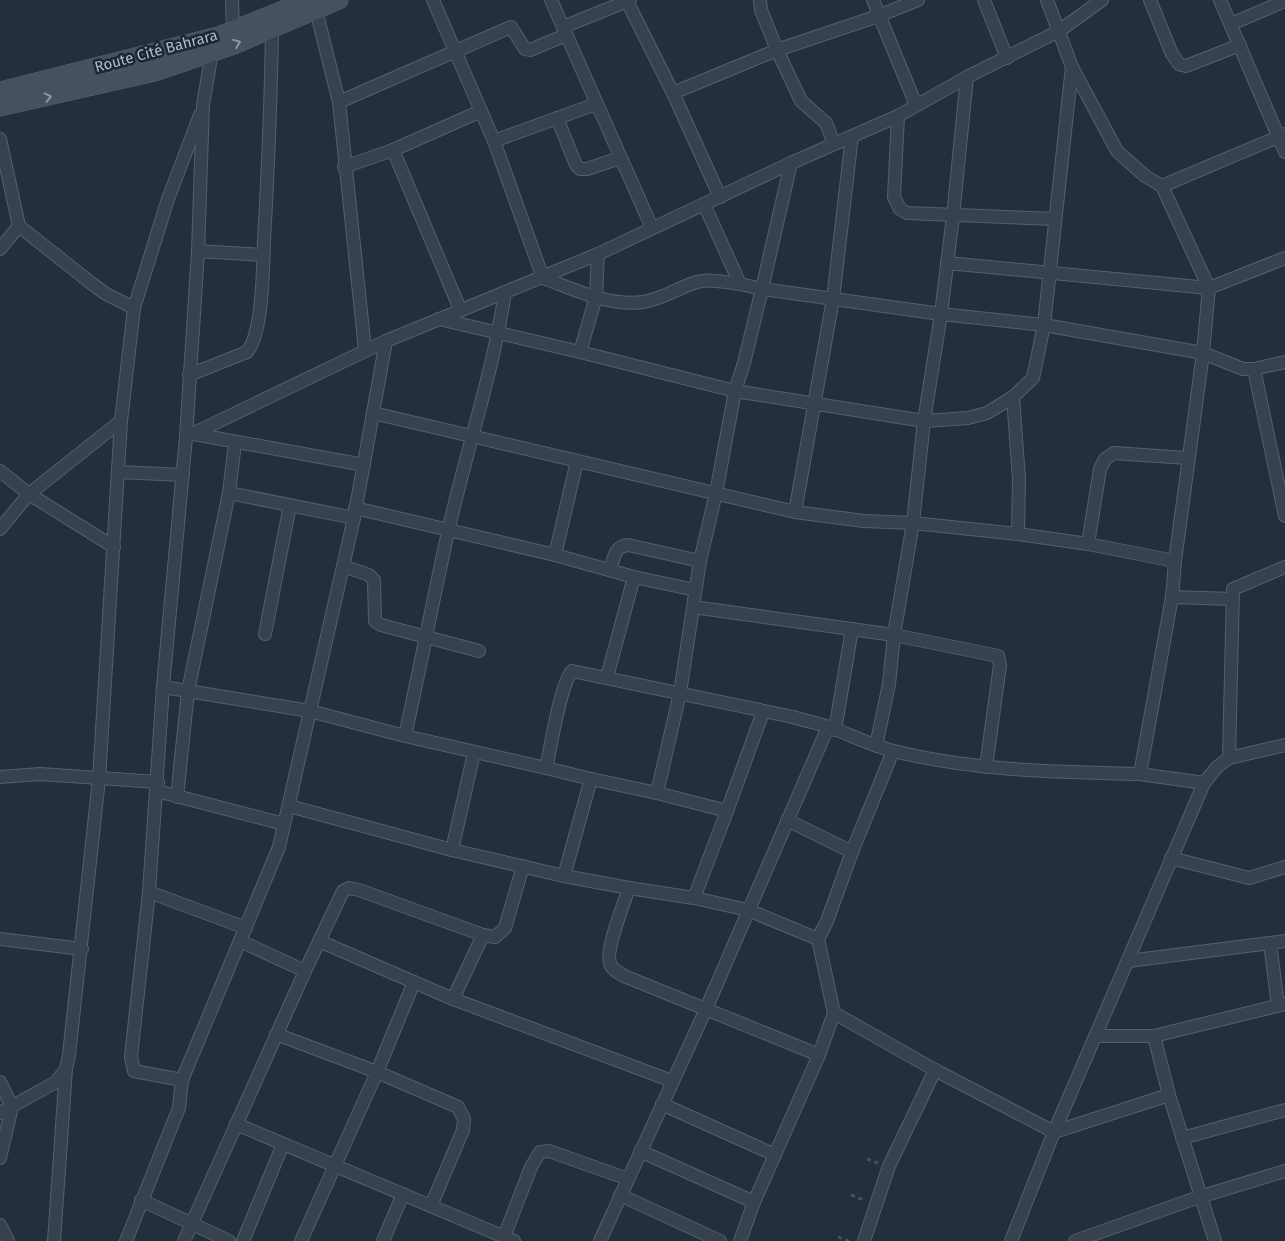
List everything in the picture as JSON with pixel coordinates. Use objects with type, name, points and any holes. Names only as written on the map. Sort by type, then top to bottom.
[{"type":"main road","points":[[0,107],[155,72],[210,45],[272,28],[312,5],[339,0]]},
{"type":"main road","name":"Route Cité Bahrara","points":[[0,90],[210,45],[233,30],[312,5]]},
{"type":"street","points":[[232,0],[233,30]]},
{"type":"street","points":[[434,0],[494,141],[543,278]]},
{"type":"street","points":[[551,0],[652,228]]},
{"type":"street","points":[[339,102],[511,27],[525,49],[530,50],[628,0],[720,197]]},
{"type":"street","points":[[760,0],[761,10],[777,50],[801,101],[826,123],[834,144]]},
{"type":"street","points":[[873,0],[916,105]]},
{"type":"street","points":[[673,93],[777,50],[878,16],[918,0]]},
{"type":"street","points":[[984,0],[1008,58]]},
{"type":"street","points":[[1047,0],[1072,67],[1117,151],[1145,176],[1162,186],[1209,288],[1203,353],[1187,458],[1172,597],[1140,774]]},
{"type":"street","points":[[190,436],[386,340],[439,320],[460,309],[543,278],[598,254],[791,163],[898,116],[968,77],[1059,31],[1102,0]]},
{"type":"street","points":[[1150,0],[1172,54],[1179,64],[1186,66],[1240,45]]},
{"type":"street","points":[[1220,0],[1282,136],[1285,152]]},
{"type":"street","points":[[1231,24],[1285,1]]},
{"type":"street","points":[[312,5],[339,102],[344,168],[365,350]]},
{"type":"street","points":[[189,375],[247,352],[251,347],[256,332],[264,256],[270,148],[272,28]]},
{"type":"street","points":[[182,1080],[134,1071],[131,1057],[149,892],[158,787],[163,687],[183,475],[190,436],[189,375],[198,250],[203,105],[210,45]]},
{"type":"street","points":[[439,320],[580,352],[735,391],[924,421],[968,418],[988,413],[1012,397],[1033,378],[1044,325],[1072,67]]},
{"type":"street","points":[[876,746],[889,684],[894,635],[913,523],[924,421],[941,314],[968,77]]},
{"type":"street","points":[[494,141],[596,104]]},
{"type":"street","points":[[54,1241],[66,1069],[82,949],[99,778],[121,422],[134,308],[168,199],[203,105]]},
{"type":"street","points":[[344,168],[393,150],[481,111]]},
{"type":"street","points":[[898,116],[894,197],[896,204],[907,213],[1055,219]]},
{"type":"street","points":[[557,118],[576,166],[580,169],[587,169],[620,158]]},
{"type":"street","points":[[795,512],[833,298],[852,136]]},
{"type":"street","points":[[1162,186],[1282,136]]},
{"type":"street","points":[[0,139],[19,226],[106,294],[134,308]]},
{"type":"street","points":[[393,150],[460,309]]},
{"type":"street","points":[[657,793],[680,693],[700,561],[716,493],[735,391],[744,363],[791,163]]},
{"type":"street","points":[[704,204],[740,284]]},
{"type":"street","points":[[0,249],[19,226]]},
{"type":"street","points":[[198,250],[264,256]]},
{"type":"street","points":[[580,352],[596,297],[598,254]]},
{"type":"street","points":[[947,263],[1209,288],[1285,258]]},
{"type":"street","points":[[543,278],[596,297],[624,302],[642,302],[662,298],[696,282],[718,281],[941,314],[1044,325],[1203,353],[1243,369],[1254,370],[1285,362]]},
{"type":"street","points":[[405,736],[428,636],[448,531],[498,334],[505,292]]},
{"type":"street","points":[[126,1241],[179,1108],[182,1080],[279,847],[355,513],[386,340]]},
{"type":"street","points":[[1254,370],[1280,470],[1285,516]]},
{"type":"street","points":[[1012,397],[1019,479],[1018,534]]},
{"type":"street","points":[[373,413],[795,512],[864,521],[913,523],[1018,534],[1088,544],[1175,561]]},
{"type":"street","points":[[0,529],[29,494],[121,422]]},
{"type":"street","points":[[190,436],[364,465]]},
{"type":"street","points":[[178,797],[188,691],[229,493],[235,443]]},
{"type":"street","points":[[1088,544],[1100,470],[1105,459],[1114,454],[1187,458]]},
{"type":"street","points":[[555,555],[577,461]]},
{"type":"street","points":[[0,471],[29,494],[114,547]]},
{"type":"street","points":[[118,472],[183,475]]},
{"type":"street","points":[[229,493],[290,505],[355,513],[448,531],[555,555],[634,577],[695,590]]},
{"type":"street","points":[[265,634],[290,505]]},
{"type":"street","points":[[610,570],[617,550],[621,546],[628,545],[700,561]]},
{"type":"street","points":[[343,566],[369,575],[374,580],[375,621],[381,625],[479,651]]},
{"type":"street","points":[[1229,758],[1233,590],[1285,567]]},
{"type":"street","points":[[607,677],[634,577]]},
{"type":"street","points":[[1172,597],[1232,599]]},
{"type":"street","points":[[693,607],[894,635],[998,656],[1000,665],[986,767]]},
{"type":"street","points":[[600,1241],[706,1009],[787,820],[832,728],[852,629]]},
{"type":"street","points":[[546,768],[568,676],[572,671],[680,693],[832,728],[893,751],[986,767],[1058,772],[1140,774],[1204,783]]},
{"type":"street","points":[[163,687],[310,711],[474,753],[657,793],[727,811]]},
{"type":"street","points":[[694,898],[764,712]]},
{"type":"street","points":[[1011,1241],[1054,1132],[1097,1036],[1204,783],[1217,767],[1229,758],[1285,745]]},
{"type":"street","points":[[740,1241],[754,1202],[819,1055],[834,1013],[818,939],[828,921],[852,852],[893,751]]},
{"type":"street","points":[[452,850],[474,753]]},
{"type":"street","points":[[0,777],[40,774],[99,778],[158,787],[178,797],[284,824]]},
{"type":"street","points":[[564,876],[591,779]]},
{"type":"street","points":[[289,806],[452,850],[564,876],[694,898],[748,910],[818,939]]},
{"type":"street","points":[[787,820],[852,852]]},
{"type":"street","points":[[1171,858],[1249,878],[1285,866]]},
{"type":"street","points":[[184,1241],[304,971],[338,897],[343,891],[349,888],[483,935],[495,937],[505,928],[523,866]]},
{"type":"street","points":[[629,888],[610,951],[609,962],[614,970],[624,976],[819,1055]]},
{"type":"street","points":[[149,892],[246,928]]},
{"type":"street","points":[[454,998],[483,935]]},
{"type":"street","points":[[0,939],[82,949]]},
{"type":"street","points":[[319,941],[454,998],[672,1081]]},
{"type":"street","points":[[1128,961],[1285,941]]},
{"type":"street","points":[[240,942],[304,971]]},
{"type":"street","points":[[1097,1036],[1154,1036],[1282,1005],[1270,943]]},
{"type":"street","points":[[301,1241],[377,1072],[414,982]]},
{"type":"street","points":[[834,1013],[935,1070],[1054,1132],[1169,1095]]},
{"type":"street","points":[[276,1034],[377,1072],[458,1107],[463,1114],[463,1130],[431,1206]]},
{"type":"street","points":[[1154,1036],[1199,1197],[1215,1241]]},
{"type":"street","points":[[0,1113],[56,1082],[66,1069]]},
{"type":"street","points":[[864,1241],[889,1166],[935,1070]]},
{"type":"street","points":[[0,1082],[12,1107],[0,1158]]},
{"type":"street","points":[[662,1104],[775,1155]]},
{"type":"street","points":[[1182,1138],[1285,1110]]},
{"type":"street","points":[[236,1124],[509,1239],[531,1167],[540,1152],[549,1151],[628,1179]]},
{"type":"street","points":[[243,1241],[283,1144]]},
{"type":"street","points":[[640,1151],[754,1202]]},
{"type":"street","points":[[1075,1241],[1199,1197],[1285,1171]]},
{"type":"street","points":[[383,1241],[403,1194]]},
{"type":"street","points":[[620,1195],[720,1241]]},
{"type":"street","points":[[141,1200],[229,1241]]},
{"type":"street","points":[[0,1225],[8,1241]]},
{"type":"path","points":[[838,1237],[849,1241]]}]
